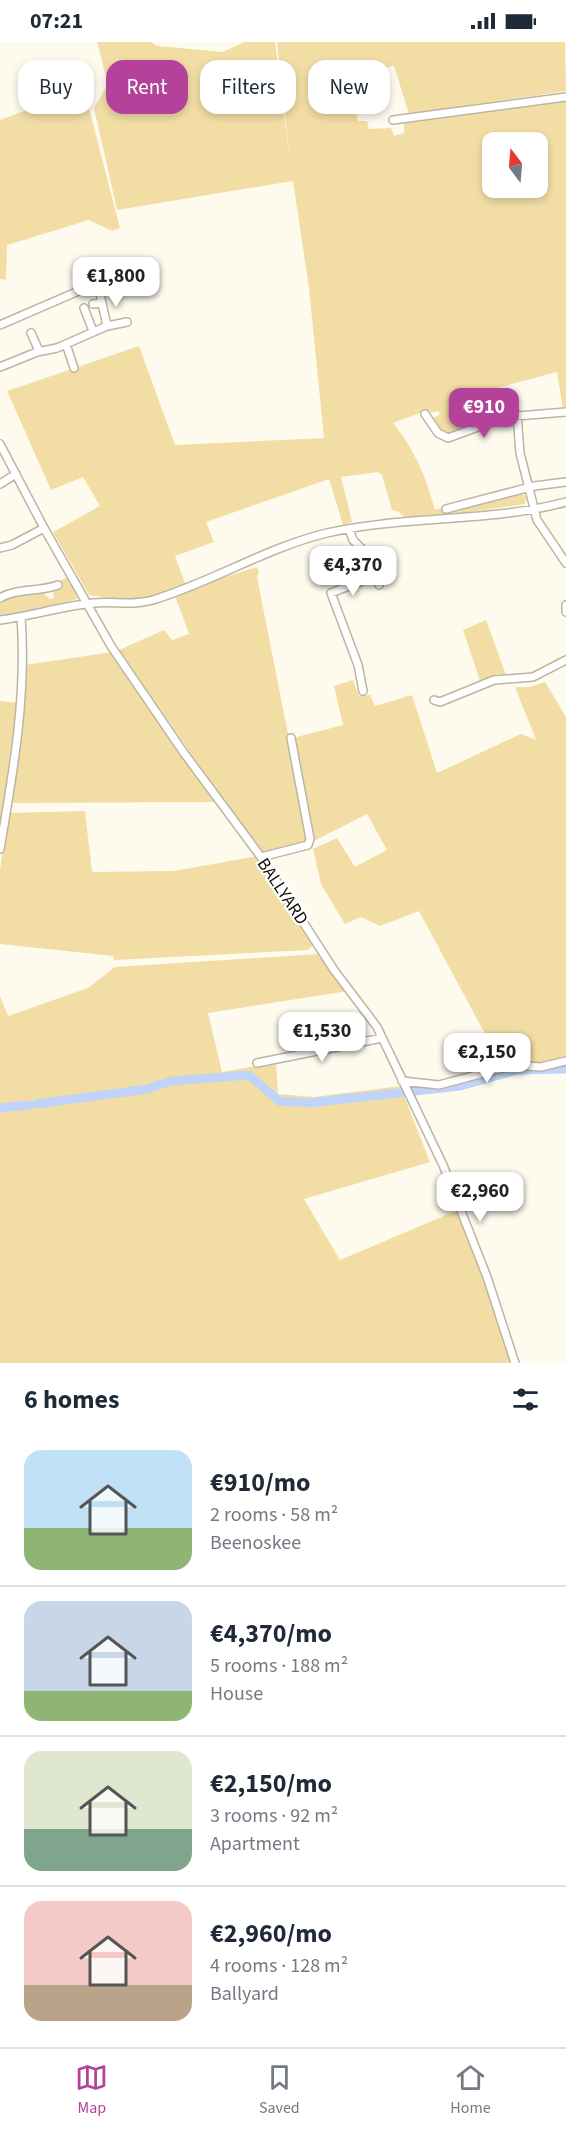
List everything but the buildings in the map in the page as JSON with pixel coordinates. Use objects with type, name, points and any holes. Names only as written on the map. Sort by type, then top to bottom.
[{"type":"street","points":[[393,120],[566,97]]},
{"type":"street","points":[[0,325],[111,277]]},
{"type":"street","points":[[100,294],[107,326]]},
{"type":"street","points":[[93,304],[102,303]]},
{"type":"street","points":[[84,308],[93,331]]},
{"type":"street","points":[[0,367],[39,351],[66,344],[107,326],[127,322]]},
{"type":"street","points":[[31,333],[39,351]]},
{"type":"street","points":[[66,344],[74,368]]},
{"type":"street","points":[[437,415],[427,416],[438,434],[448,438],[477,429],[492,420],[517,415],[566,412]]},
{"type":"street","points":[[517,415],[520,453],[533,509],[537,520],[566,563]]},
{"type":"street","name":"BALLYARD","points":[[0,444],[86,604],[184,753],[261,857],[333,970],[368,1013],[382,1038],[443,1165],[468,1224],[514,1363]]},
{"type":"street","points":[[0,484],[16,474]]},
{"type":"street","points":[[446,509],[529,487],[566,482]]},
{"type":"street","points":[[0,620],[86,604],[137,604],[154,600],[200,584],[293,543],[350,530],[533,509],[566,502]]},
{"type":"street","points":[[0,548],[12,545],[44,528]]},
{"type":"street","points":[[350,530],[353,540],[367,554],[379,585]]},
{"type":"street","points":[[363,691],[358,665],[331,593],[375,576]]},
{"type":"street","points":[[0,598],[9,594],[47,589],[58,585]]},
{"type":"street","points":[[47,589],[50,598]]},
{"type":"street","points":[[566,605],[566,612]]},
{"type":"street","points":[[0,849],[21,698],[23,662],[21,617]]},
{"type":"street","points":[[434,700],[440,702],[494,680],[533,677],[566,660]]},
{"type":"street","points":[[261,857],[308,845],[310,839],[291,738]]},
{"type":"street","points":[[257,1062],[382,1038]]},
{"type":"street","points":[[403,1084],[439,1085],[514,1065],[541,1067],[566,1061]]},
{"type":"shaded area","points":[[97,42],[151,42],[157,46],[223,52],[244,42],[275,42],[277,60],[200,60],[200,114],[284,114],[290,162],[285,114],[296,114],[296,60],[279,60],[277,42],[565,42],[566,91],[409,114],[394,66],[390,67],[390,60],[308,60],[308,114],[357,114],[358,121],[367,121],[369,129],[391,128],[394,136],[404,133],[404,124],[408,121],[566,100],[566,409],[563,409],[557,372],[463,397],[472,426],[448,435],[435,424],[434,418],[440,414],[438,411],[431,413],[428,410],[393,423],[408,443],[419,464],[435,510],[442,508],[443,512],[453,509],[459,512],[464,507],[520,492],[526,497],[525,504],[463,513],[404,517],[392,510],[382,475],[378,472],[341,477],[352,522],[343,525],[329,479],[206,522],[214,542],[175,556],[186,586],[136,602],[89,595],[53,532],[100,506],[83,477],[51,490],[7,391],[139,346],[175,445],[324,438],[309,288],[293,181],[117,210],[94,108],[106,87],[106,114],[188,114],[188,60],[106,60],[106,76]]},
{"type":"shaded area","points":[[18,113],[90,114],[120,228],[112,231],[89,220],[7,245],[6,280],[0,279],[0,120]]},
{"type":"shaded area","points":[[257,567],[259,573],[257,577],[289,739],[343,725],[334,686],[353,680],[359,696],[370,695],[375,706],[412,695],[437,773],[521,734],[536,740],[515,687],[530,687],[545,682],[566,717],[566,1058],[547,1065],[499,1060],[419,911],[380,926],[361,917],[345,924],[321,884],[313,849],[337,838],[355,867],[387,850],[367,814],[308,844],[263,857],[119,650],[164,630],[172,640],[189,634],[174,593]]},
{"type":"shaded area","points":[[68,577],[77,593],[77,599],[0,615],[0,601],[12,596],[43,593],[50,599],[54,598],[53,589],[61,585],[59,581]]},
{"type":"shaded area","points":[[486,620],[506,675],[498,674],[480,681],[463,630]]},
{"type":"shaded area","points":[[112,652],[215,802],[9,803],[24,708],[25,665]]},
{"type":"shaded area","points":[[0,701],[17,703],[0,831]]},
{"type":"shaded area","points":[[85,811],[92,872],[174,871],[257,856],[315,943],[308,950],[114,960],[113,956],[0,944],[0,870],[8,813]]},
{"type":"shaded area","points":[[319,954],[348,991],[208,1013],[222,1072],[276,1062],[278,1094],[314,1097],[400,1086],[430,1162],[304,1199],[340,1260],[458,1210],[468,1224],[510,1363],[0,1363],[0,996],[8,1016],[88,988],[115,967]]},
{"type":"waterway","points":[[36,1104],[147,1089],[172,1081],[249,1075],[279,1101],[308,1103],[460,1086],[516,1070],[566,1069]]},
{"type":"waterway","points":[[0,1108],[29,1105]]}]
